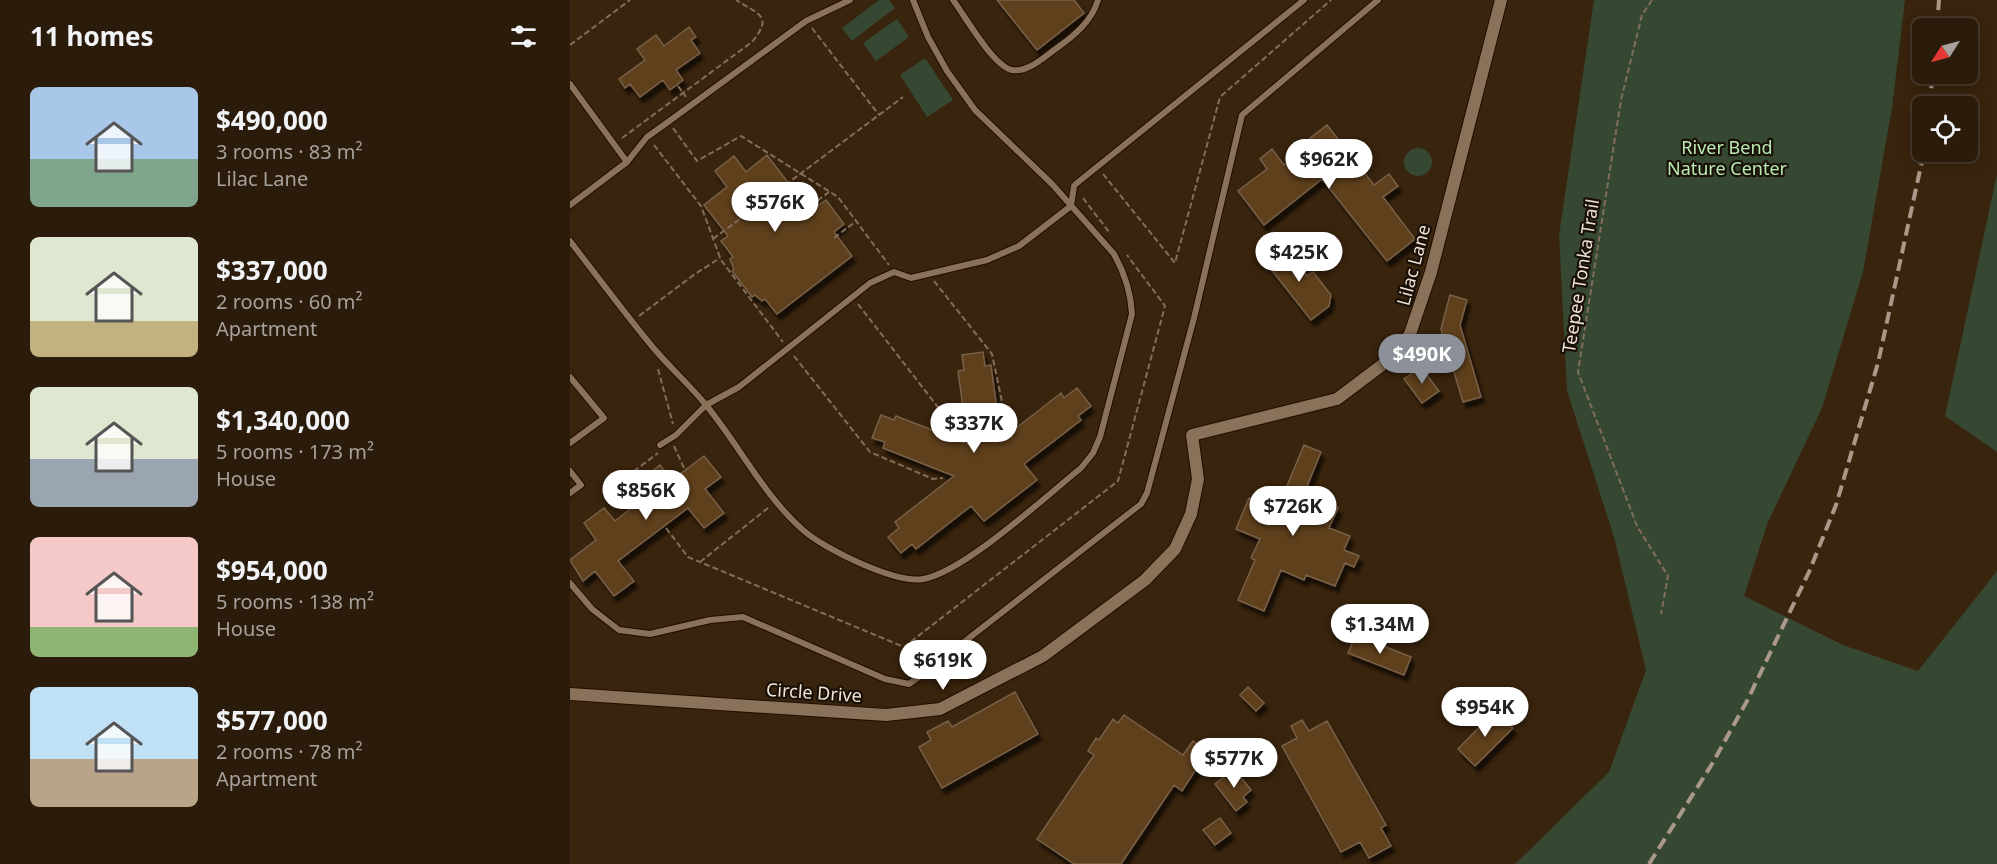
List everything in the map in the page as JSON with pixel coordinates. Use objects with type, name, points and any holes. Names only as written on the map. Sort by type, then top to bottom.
[{"type":"street","name":"Lilac Lane","points":[[1192,435],[1337,399],[1394,356],[1410,334],[1431,272],[1501,0]]},
{"type":"street","name":"Circle Drive","points":[[570,694],[886,715],[940,709],[1043,656],[1145,580],[1175,549],[1191,514],[1198,479],[1192,435]]},
{"type":"lane","points":[[570,205],[627,162],[647,137],[692,104],[806,21],[850,0]]},
{"type":"lane","points":[[570,241],[652,346],[706,405],[776,501],[803,530],[821,544],[887,573],[921,580],[954,569],[1082,468],[1093,453],[1100,437],[1132,314],[1126,284],[1114,254],[1052,183],[975,110],[947,71],[928,37],[913,0]]},
{"type":"lane","points":[[953,0],[993,56],[1013,70],[1028,68],[1060,45],[1090,20],[1098,0]]},
{"type":"lane","points":[[660,445],[676,435],[706,405],[739,387],[870,283],[894,272],[911,278],[928,274],[1003,254],[1019,246],[1071,206],[1074,186],[1304,0]]},
{"type":"lane","points":[[570,583],[592,609],[619,630],[650,633],[710,620],[744,617],[885,679],[909,684],[919,677],[1141,504],[1147,493],[1188,340],[1242,115],[1378,0]]},
{"type":"lane","points":[[570,84],[627,162]]},
{"type":"lane","points":[[570,377],[603,418],[570,443]]},
{"type":"lane","points":[[570,471],[581,485],[570,493]]},
{"type":"path","points":[[570,45],[630,0]]},
{"type":"path","points":[[614,144],[733,58],[762,30],[764,25],[761,15],[736,0]]},
{"type":"path","points":[[1097,167],[1175,263],[1220,97],[1331,0]]},
{"type":"path","name":"Teepee Tonka Trail","points":[[1652,0],[1641,15],[1621,100],[1578,372],[1637,526],[1668,576],[1661,614]]},
{"type":"path","points":[[806,21],[879,115]]},
{"type":"path","points":[[678,86],[692,104]]},
{"type":"path","points":[[713,239],[903,97]]},
{"type":"path","points":[[668,122],[697,161],[741,136],[829,191],[838,197],[894,272]]},
{"type":"path","points":[[647,137],[701,206],[720,258],[870,452],[933,479],[943,478]]},
{"type":"path","points":[[1074,186],[1109,232]]},
{"type":"path","points":[[810,206],[829,191]]},
{"type":"path","points":[[834,238],[856,221]]},
{"type":"path","points":[[666,528],[688,557],[904,647],[1118,481],[1166,306],[1123,250]]},
{"type":"path","points":[[633,321],[720,258]]},
{"type":"path","points":[[928,274],[992,354],[1006,421],[1005,430]]},
{"type":"path","points":[[853,297],[961,437]]},
{"type":"path","points":[[647,499],[629,475],[676,439],[658,368]]},
{"type":"path","points":[[672,442],[684,468]]},
{"type":"path","points":[[700,562],[776,501]]},
{"type":"green space","points":[[879,0],[889,0],[895,8],[852,41],[842,28]]},
{"type":"green space","name":"River Bend Nature Center","points":[[1594,0],[1905,0],[1892,108],[1863,272],[1822,408],[1768,522],[1744,596],[1843,645],[1918,671],[1997,571],[1997,864],[1515,864],[1609,772],[1646,670],[1614,537],[1567,391],[1559,235]]},
{"type":"green space","points":[[897,19],[909,37],[876,61],[863,43]]},
{"type":"green space","points":[[925,58],[953,100],[927,117],[900,75]]},
{"type":"green space","points":[[1418,148],[1428,152],[1432,162],[1428,172],[1418,176],[1408,172],[1404,162],[1408,152]]},
{"type":"green space","points":[[1997,174],[1997,452],[1945,416]]},
{"type":"building","points":[[997,0],[1074,0],[1084,13],[1037,50]]},
{"type":"building","points":[[689,27],[696,37],[691,40],[700,53],[676,70],[683,80],[670,90],[663,80],[640,97],[630,84],[625,88],[619,79],[645,60],[637,49],[656,35],[664,46]]},
{"type":"building","points":[[1327,125],[1374,185],[1389,174],[1398,186],[1383,197],[1415,239],[1387,261],[1322,179],[1264,225],[1238,191],[1267,169],[1260,159],[1272,149],[1284,165],[1307,147],[1304,143]]},
{"type":"building","points":[[767,155],[792,188],[796,185],[815,208],[826,200],[844,224],[834,232],[852,256],[777,314],[765,299],[762,301],[755,295],[752,297],[732,271],[734,269],[730,259],[733,257],[721,241],[728,236],[704,205],[727,187],[715,171],[734,156],[746,172]]},
{"type":"building","points":[[1281,244],[1307,276],[1313,272],[1331,295],[1329,306],[1311,320],[1263,259]]},
{"type":"building","points":[[1450,295],[1467,300],[1460,325],[1481,397],[1463,402],[1441,329]]},
{"type":"building","points":[[983,352],[985,366],[991,365],[1001,440],[1061,393],[1064,398],[1077,388],[1091,406],[1078,416],[1081,420],[1024,464],[1037,480],[984,521],[971,506],[916,549],[912,544],[901,553],[888,537],[899,528],[895,522],[954,476],[883,448],[885,442],[872,438],[881,415],[894,420],[896,416],[968,444],[958,371],[964,370],[962,355]]},
{"type":"building","points":[[1421,367],[1439,391],[1422,403],[1404,379]]},
{"type":"building","points":[[1304,445],[1321,452],[1304,494],[1338,508],[1329,528],[1350,536],[1344,550],[1359,556],[1354,567],[1345,563],[1335,586],[1306,575],[1304,580],[1281,570],[1264,611],[1238,600],[1255,560],[1251,558],[1260,539],[1236,529],[1249,498],[1277,510]]},
{"type":"building","points":[[704,456],[721,477],[705,489],[724,513],[704,528],[688,508],[618,561],[634,581],[614,596],[595,571],[583,581],[570,560],[596,540],[584,523],[604,508],[615,521],[651,493],[641,480],[660,465],[672,480]]},
{"type":"building","points":[[1356,635],[1411,657],[1404,675],[1348,653]]},
{"type":"building","points":[[1248,687],[1264,703],[1256,711],[1240,695]]},
{"type":"building","points":[[1015,692],[1038,734],[942,788],[919,747],[931,740],[927,732],[948,721],[952,727]]},
{"type":"building","points":[[1495,711],[1513,728],[1475,766],[1458,749]]},
{"type":"building","points":[[1124,715],[1183,755],[1193,741],[1208,751],[1182,791],[1174,785],[1121,864],[1074,864],[1037,839],[1094,755],[1088,751],[1096,738],[1099,740],[1113,719],[1118,723]]},
{"type":"building","points":[[1302,720],[1309,731],[1327,721],[1386,825],[1381,828],[1391,846],[1369,858],[1360,842],[1341,852],[1282,746],[1297,738],[1291,726]]},
{"type":"building","points":[[1234,769],[1251,790],[1243,797],[1247,802],[1236,811],[1215,784]]},
{"type":"building","points":[[1220,818],[1231,833],[1215,845],[1203,830]]},
{"type":"railway","points":[[1938,18],[1939,0]]},
{"type":"railway","points":[[1930,96],[1932,84]]},
{"type":"railway","points":[[1649,864],[1712,764],[1747,701],[1809,572],[1836,505],[1878,363],[1922,162]]}]
